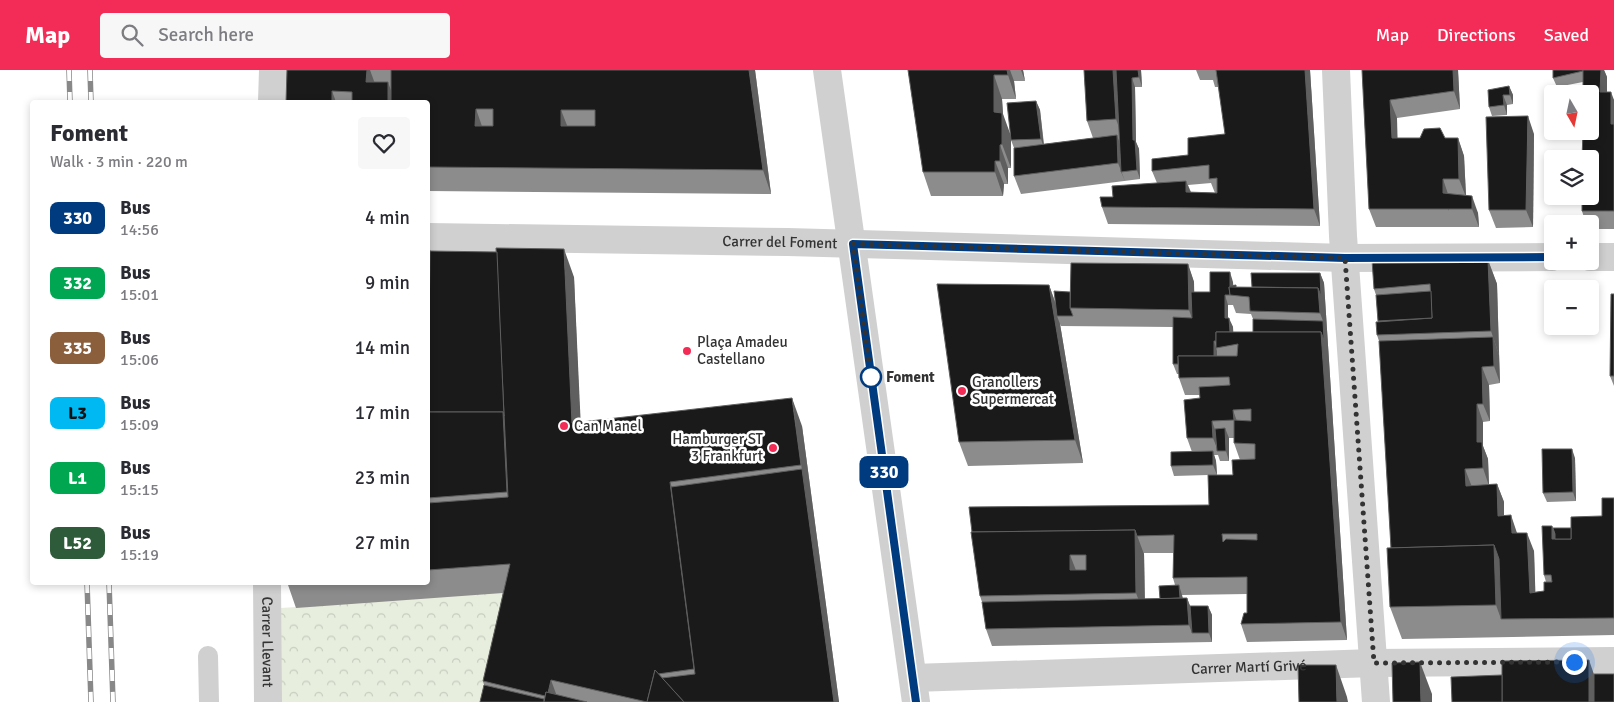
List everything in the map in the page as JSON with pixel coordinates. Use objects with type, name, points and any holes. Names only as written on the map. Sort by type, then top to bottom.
[{"type":"street","points":[[272,100],[273,70]]},
{"type":"street","points":[[827,70],[915,690]]},
{"type":"street","points":[[1336,70],[1345,258],[1376,702]]},
{"type":"street","name":"Carrer del Foment","points":[[430,237],[853,244],[1345,258],[1544,257]]},
{"type":"street","points":[[1599,257],[1614,257]]},
{"type":"street","name":"Carrer Llevant","points":[[267,585],[268,702]]},
{"type":"street","name":"Carrer Martí Grivé","points":[[915,690],[1374,663],[1614,661]]},
{"type":"lane","points":[[208,656],[209,702]]},
{"type":"green space","points":[[520,591],[494,702],[268,702],[267,609]]},
{"type":"building","points":[[287,70],[367,70],[366,82],[388,82],[388,100],[352,100],[352,92],[332,91],[332,100],[286,100]]},
{"type":"building","points":[[391,70],[749,70],[763,170],[430,167],[430,100],[391,100]],"holes":[[[476,109],[493,109],[493,126],[475,126]],[[561,110],[595,110],[595,126],[561,126]]]},
{"type":"building","points":[[908,70],[1007,70],[1008,75],[994,75],[994,112],[1002,113],[1000,161],[995,161],[995,172],[923,172]]},
{"type":"building","points":[[1084,70],[1113,70],[1116,119],[1087,121]]},
{"type":"building","points":[[1116,70],[1138,70],[1139,77],[1132,78],[1133,140],[1135,140],[1137,170],[1121,172]]},
{"type":"building","points":[[1216,70],[1305,70],[1314,209],[1102,207],[1100,197],[1113,197],[1112,186],[1186,181],[1186,192],[1217,193],[1217,178],[1209,179],[1209,165],[1152,171],[1152,159],[1188,155],[1188,138],[1225,134]]},
{"type":"building","points":[[1362,70],[1453,70],[1454,91],[1390,100],[1392,138],[1420,138],[1424,129],[1440,128],[1445,138],[1458,138],[1459,179],[1443,179],[1443,193],[1472,196],[1472,209],[1369,209]]},
{"type":"building","points":[[1553,70],[1583,70],[1583,71],[1553,78]]},
{"type":"building","points":[[1583,70],[1601,70],[1600,92],[1611,92],[1611,124],[1614,124],[1614,211],[1582,211],[1582,205],[1599,205],[1599,150],[1582,150],[1583,140],[1599,140],[1599,85],[1583,85]]},
{"type":"building","points":[[1509,86],[1510,95],[1503,95],[1504,105],[1489,107],[1488,90]]},
{"type":"building","points":[[1036,101],[1041,139],[1011,140],[1007,103]]},
{"type":"building","points":[[1528,116],[1526,210],[1489,210],[1486,117]]},
{"type":"building","points":[[1117,135],[1118,163],[1014,176],[1014,148]]},
{"type":"building","points":[[496,248],[564,249],[572,423],[792,398],[801,465],[670,482],[694,669],[658,674],[655,670],[647,702],[551,680],[548,693],[546,692],[545,696],[483,681],[510,564],[430,570],[430,503],[508,497]]},
{"type":"building","points":[[430,251],[497,252],[504,416],[503,412],[430,412]]},
{"type":"building","points":[[1372,260],[1488,260],[1491,331],[1377,335],[1376,322],[1432,318],[1430,284],[1374,289]]},
{"type":"building","points":[[1071,263],[1188,264],[1189,310],[1070,308]]},
{"type":"building","points":[[1210,272],[1230,272],[1230,286],[1236,285],[1236,287],[1229,287],[1230,295],[1225,295],[1225,318],[1229,318],[1230,332],[1216,332],[1214,356],[1178,356],[1178,364],[1173,364],[1173,317],[1192,318],[1191,292],[1210,292]]},
{"type":"building","points":[[1251,273],[1320,273],[1321,296],[1318,288],[1252,287]]},
{"type":"building","points":[[937,284],[1049,285],[1075,440],[959,442]]},
{"type":"building","points":[[1229,287],[1318,288],[1320,313],[1250,311],[1249,297],[1230,295]]},
{"type":"building","points":[[1054,291],[1070,292],[1070,308],[1073,316],[1057,316]]},
{"type":"building","points":[[1431,291],[1432,318],[1378,321],[1376,295]]},
{"type":"building","points":[[1611,294],[1614,294],[1614,376],[1610,376]]},
{"type":"building","points":[[1253,319],[1323,321],[1324,340],[1321,332],[1253,332]]},
{"type":"building","points":[[1216,332],[1321,332],[1341,622],[1241,624],[1244,613],[1247,613],[1247,577],[1173,578],[1174,535],[1137,536],[1135,530],[972,532],[969,507],[1209,505],[1208,475],[1233,475],[1232,460],[1255,459],[1255,444],[1234,443],[1234,420],[1212,421],[1213,438],[1187,438],[1184,400],[1200,398],[1199,387],[1230,385],[1229,377],[1179,378],[1178,356],[1237,356],[1238,344],[1216,348]],"holes":[[[1251,409],[1251,421],[1234,420],[1233,410]],[[1222,534],[1257,534],[1257,540],[1226,539],[1223,542]]]},
{"type":"building","points":[[1493,337],[1494,366],[1482,367],[1483,404],[1477,404],[1477,442],[1482,442],[1483,468],[1465,469],[1466,486],[1497,484],[1498,516],[1511,515],[1512,533],[1527,533],[1530,593],[1544,591],[1544,582],[1552,582],[1551,575],[1544,575],[1542,526],[1552,526],[1552,539],[1571,539],[1571,517],[1602,516],[1602,498],[1614,498],[1614,618],[1501,619],[1499,559],[1494,545],[1391,548],[1379,341]]},
{"type":"building","points":[[430,412],[503,412],[507,492],[430,498]]},
{"type":"building","points":[[1225,428],[1226,451],[1217,451],[1215,429]]},
{"type":"building","points":[[1542,449],[1572,449],[1573,492],[1543,493]]},
{"type":"building","points":[[1213,451],[1213,465],[1171,466],[1171,452]]},
{"type":"building","points":[[802,469],[834,702],[684,702],[662,678],[695,674],[671,487]]},
{"type":"building","points":[[1553,528],[1571,528],[1571,539],[1555,539]]},
{"type":"building","points":[[1135,530],[1136,593],[980,596],[971,532]],"holes":[[[1070,555],[1086,555],[1086,570],[1070,570]]]},
{"type":"building","points":[[1494,545],[1496,605],[1390,607],[1387,548]]},
{"type":"building","points":[[1179,585],[1180,598],[1160,599],[1159,586]]},
{"type":"building","points":[[1187,598],[1189,625],[986,629],[982,602]]},
{"type":"building","points":[[1190,606],[1208,606],[1209,633],[1192,633]]},
{"type":"building","points":[[1589,660],[1589,702],[1502,702],[1502,661]]},
{"type":"building","points":[[1420,662],[1421,702],[1393,702],[1392,663]]},
{"type":"building","points":[[1298,665],[1336,665],[1337,702],[1299,702]]},
{"type":"building","points":[[655,670],[684,702],[647,702]]},
{"type":"building","points":[[1594,674],[1614,674],[1614,702],[1594,702]]},
{"type":"building","points":[[1502,675],[1502,702],[1452,702],[1451,677]]},
{"type":"building","points":[[484,685],[544,699],[544,702],[480,702]]},
{"type":"building","points":[[546,692],[587,702],[544,702]]},
{"type":"railway","points":[[69,70],[70,100]]},
{"type":"railway","points":[[90,70],[91,100]]},
{"type":"railway","points":[[87,585],[91,702]]},
{"type":"railway","points":[[109,585],[113,702]]},
{"type":"bus line","name":"330","points":[[916,702],[853,244],[1345,258],[1544,257]]},
{"type":"place","name":"Plaça Amadeu Castellano","points":[[687,351]]},
{"type":"place","name":"Foment","points":[[871,377]]},
{"type":"place","name":"Granollers Supermercat","points":[[962,391]]},
{"type":"place","name":"Can Manel","points":[[564,426]]},
{"type":"place","name":"Hamburger ST 3 Frankfurt","points":[[773,448]]},
{"type":"route","points":[[871,377],[853,244],[1345,258],[1374,663],[1574,662]]}]
